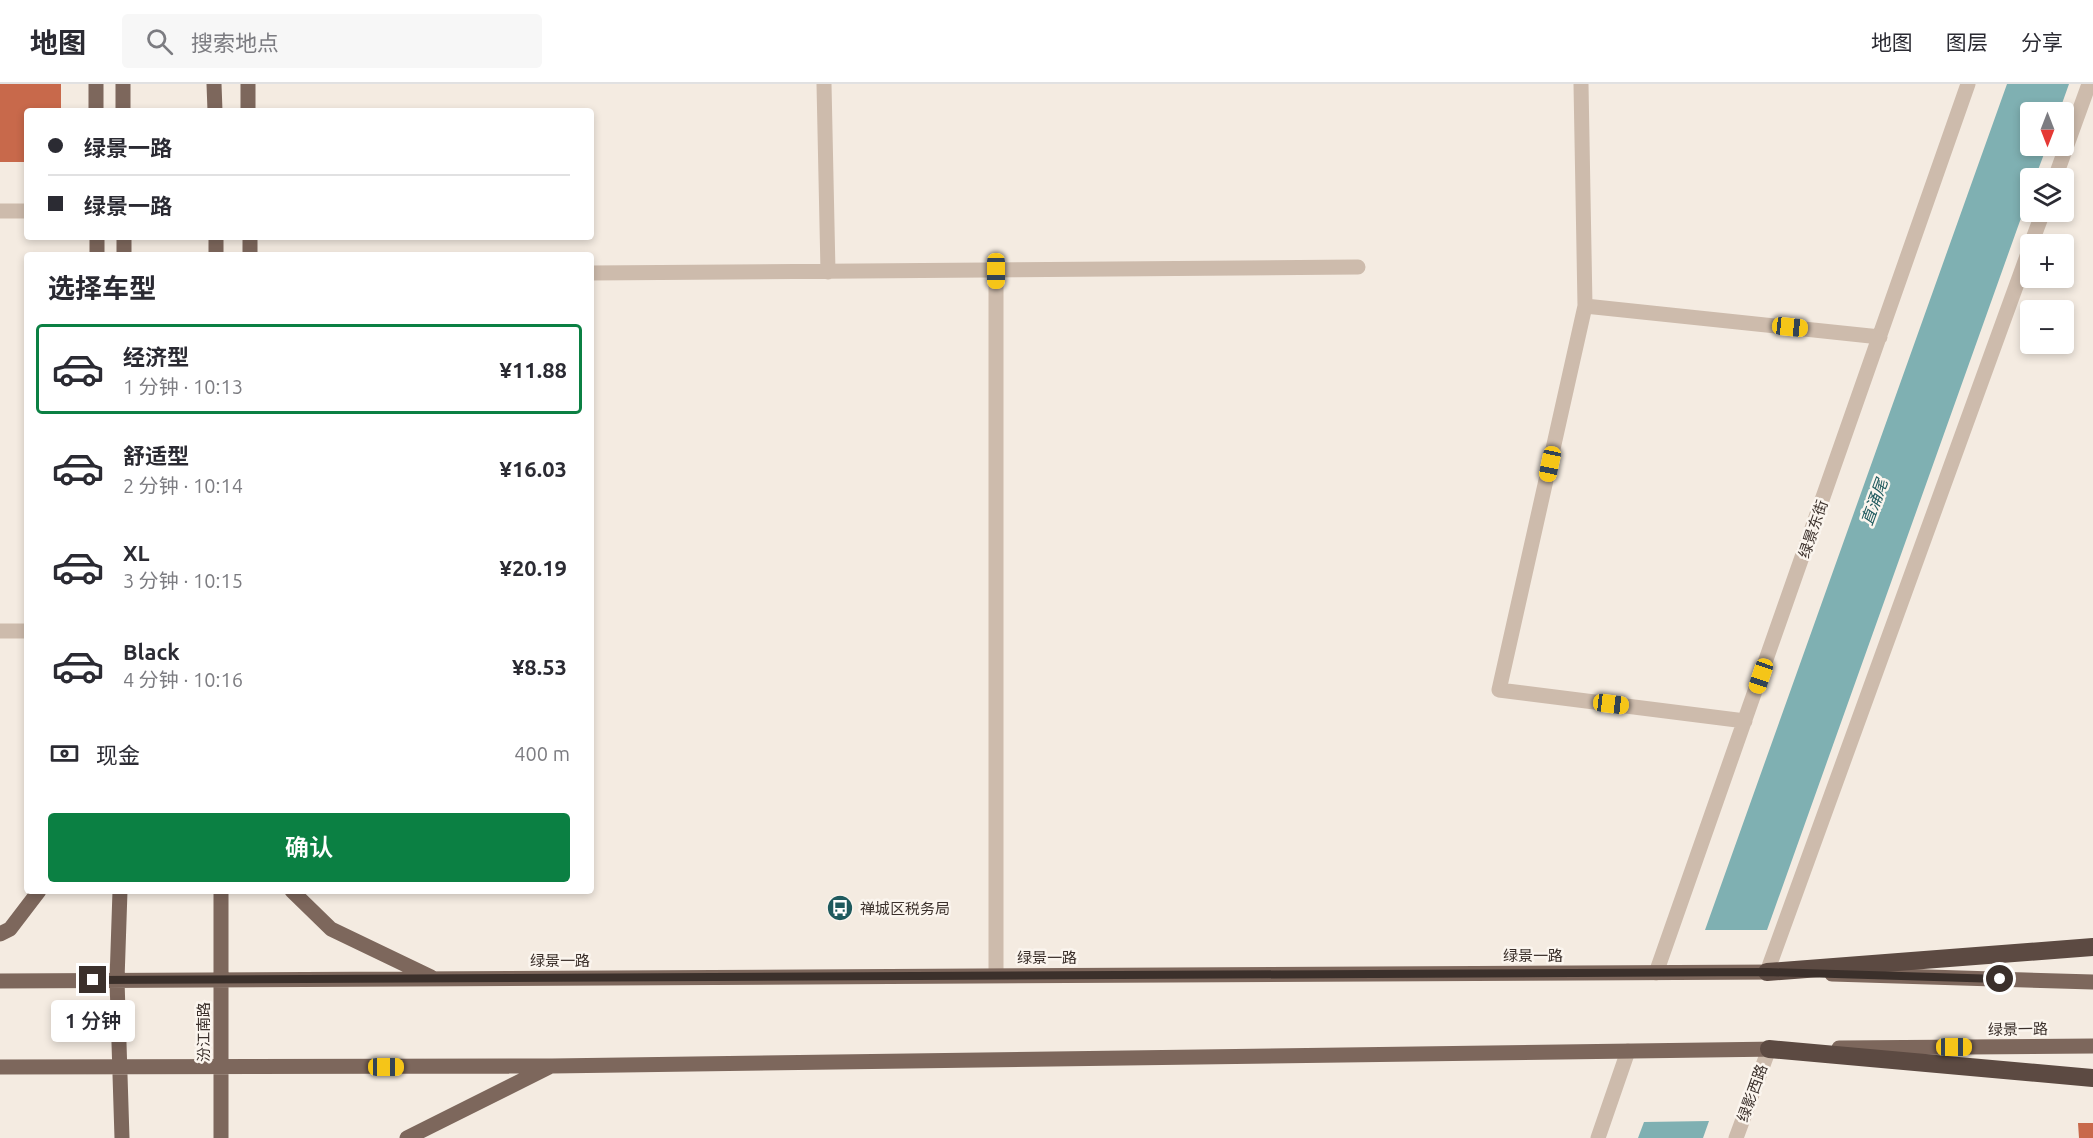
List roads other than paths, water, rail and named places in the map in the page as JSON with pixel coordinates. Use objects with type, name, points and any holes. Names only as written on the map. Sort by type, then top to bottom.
[{"type":"highway","points":[[1767,972],[2093,947]]},
{"type":"highway","points":[[1769,1049],[2093,1078]]},
{"type":"main road","points":[[96,84],[96,108]]},
{"type":"main road","points":[[123,84],[123,108]]},
{"type":"main road","points":[[214,84],[214,108]]},
{"type":"main road","points":[[248,84],[248,108]]},
{"type":"main road","points":[[0,934],[10,928],[37,894]]},
{"type":"main road","points":[[120,894],[117,980],[122,1138]]},
{"type":"main road","name":"汾江南路","points":[[220,894],[221,1138]]},
{"type":"main road","points":[[295,894],[331,928],[434,978]]},
{"type":"main road","name":"绿景一路","points":[[0,981],[1767,972],[2093,982]]},
{"type":"main road","name":"绿景一路","points":[[0,1067],[552,1066],[2093,1046]]},
{"type":"main road","points":[[406,1138],[552,1066]]},
{"type":"street","points":[[824,84],[828,272]]},
{"type":"street","points":[[1581,84],[1585,306],[1499,690],[1745,722]]},
{"type":"street","name":"绿景东街","points":[[1656,973],[1968,84]]},
{"type":"street","points":[[2059,168],[2089,84]]},
{"type":"street","points":[[0,211],[24,211]]},
{"type":"street","points":[[594,273],[1358,267]]},
{"type":"street","points":[[996,271],[996,975]]},
{"type":"street","points":[[1767,972],[2020,275]]},
{"type":"street","points":[[1585,306],[1880,337]]},
{"type":"street","points":[[0,631],[24,631]]},
{"type":"street","name":"绿影西路","points":[[1736,1138],[1769,1049]]},
{"type":"street","points":[[1598,1138],[1628,1051]]},
{"type":"water","name":"直涌尾","points":[[2007,84],[2069,84],[2063,102],[2020,102],[2020,156],[2043,156],[2039,168],[2020,168],[2020,221],[1767,930],[1705,930]]},
{"type":"water","points":[[1709,1121],[1703,1138],[1638,1138],[1644,1122]]},
{"type":"place","name":"禅城区税务局","points":[[840,908]]}]
